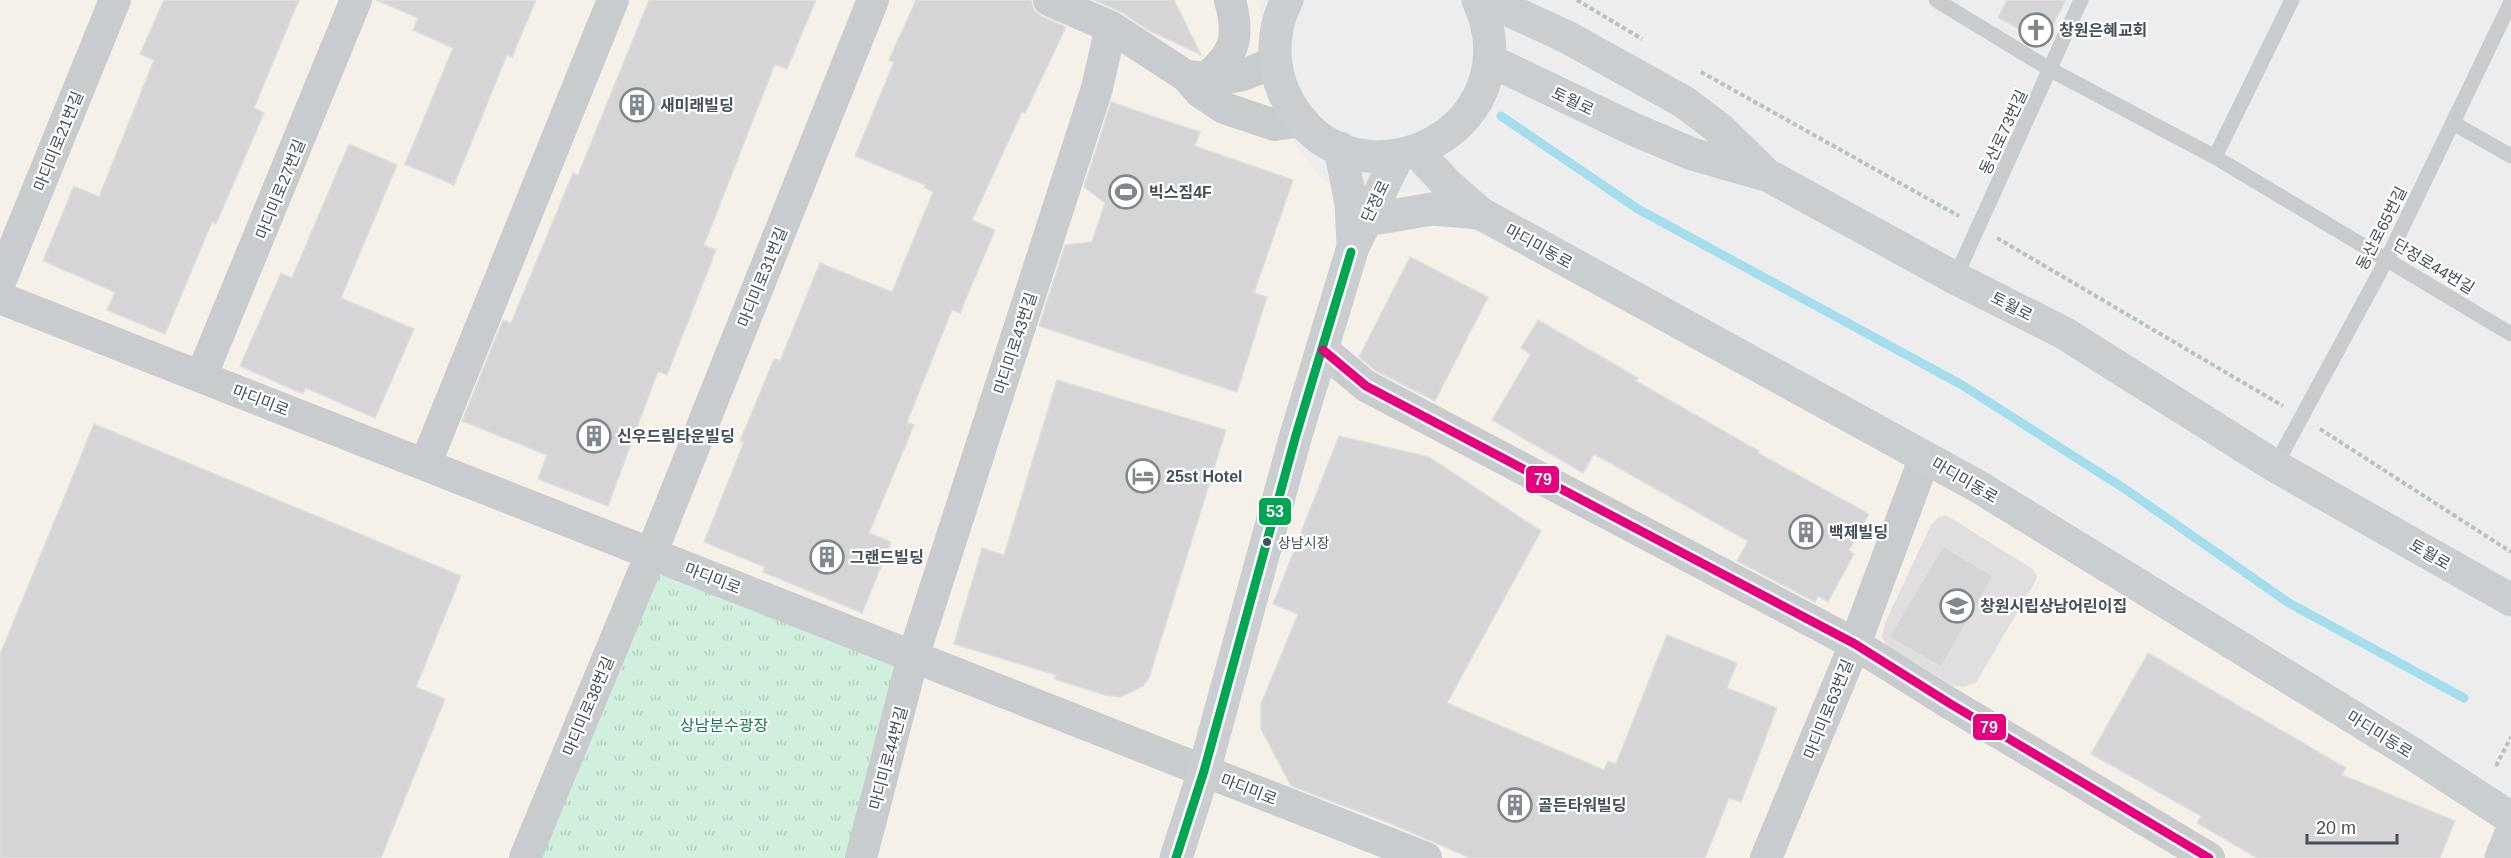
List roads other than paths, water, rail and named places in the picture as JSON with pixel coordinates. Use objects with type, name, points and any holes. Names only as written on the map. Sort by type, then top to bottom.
[{"type":"street","name":"마디미로21번길","points":[[0,282],[115,0]]},
{"type":"street","name":"마디미로27번길","points":[[201,377],[356,0]]},
{"type":"street","points":[[425,465],[613,0]]},
{"type":"street","name":"마디미로31번길","points":[[651,554],[873,0]]},
{"type":"street","points":[[1049,0],[1111,27],[1196,77],[1221,79],[1243,75],[1275,62]]},
{"type":"street","points":[[1196,77],[1223,64],[1234,43],[1235,21],[1230,0]]},
{"type":"street","points":[[1283,3],[1275,35],[1275,62],[1280,84],[1290,104],[1303,122],[1320,137],[1340,148],[1378,157],[1407,154],[1444,138],[1467,117],[1482,90],[1490,60],[1490,37],[1485,14],[1478,0]]},
{"type":"street","points":[[1495,0],[1504,8],[1567,37],[1684,102],[1721,130],[1768,176]]},
{"type":"street","name":"마디미로43번길","points":[[913,657],[1097,88],[1111,27]]},
{"type":"street","name":"토월로","points":[[1490,60],[1633,129],[1692,154],[1768,176],[1956,278],[2064,333],[2275,466],[2511,600]]},
{"type":"street","points":[[1196,77],[1200,92],[1224,108],[1275,125],[1303,122]]},
{"type":"street","name":"단정로","points":[[1340,148],[1351,204],[1360,233]]},
{"type":"street","name":"마디미동로","points":[[1407,154],[1480,213],[1978,487],[2403,748],[2511,818]]},
{"type":"street","name":"단정로","points":[[1176,858],[1204,771],[1296,435],[1360,233],[1407,154]]},
{"type":"street","points":[[1360,233],[1432,209],[1480,213]]},
{"type":"street","name":"마디미로","points":[[0,298],[1426,858]]},
{"type":"street","points":[[1323,350],[1366,386],[1854,644],[2209,858]]},
{"type":"street","name":"마디미로63번길","points":[[1766,858],[1854,644],[1926,457]]},
{"type":"street","name":"마디미로38번길","points":[[525,858],[651,554]]},
{"type":"street","name":"마디미로44번길","points":[[861,858],[913,657]]},
{"type":"street","points":[[2501,858],[2511,833]]},
{"type":"lane","name":"단정로44번길","points":[[1936,0],[2051,70],[2215,157],[2511,334]]},
{"type":"lane","name":"동산로73번길","points":[[1956,278],[2081,0]]},
{"type":"lane","points":[[2215,157],[2292,0]]},
{"type":"lane","name":"동산로65번길","points":[[2275,466],[2387,259],[2511,2]]},
{"type":"lane","points":[[2453,123],[2511,156]]},
{"type":"waterway","points":[[1501,116],[1638,209],[1962,385],[2125,489],[2289,603],[2464,698]]},
{"type":"place","name":"창원은혜교회","points":[[2036,30]]},
{"type":"place","name":"새미래빌딩","points":[[637,105]]},
{"type":"place","name":"빅스짐4F","points":[[1126,192]]},
{"type":"place","name":"신우드림타운빌딩","points":[[594,436]]},
{"type":"place","name":"25st Hotel","points":[[1143,476]]},
{"type":"place","name":"백제빌딩","points":[[1806,532]]},
{"type":"place","name":"상남시장","points":[[1267,542]]},
{"type":"place","name":"그랜드빌딩","points":[[827,557]]},
{"type":"place","name":"창원시립상남어린이집","points":[[1957,606]]},
{"type":"place","name":"골든타워빌딩","points":[[1515,805]]},
{"type":"park label","name":"상남분수광장","points":[[724,725]]}]
